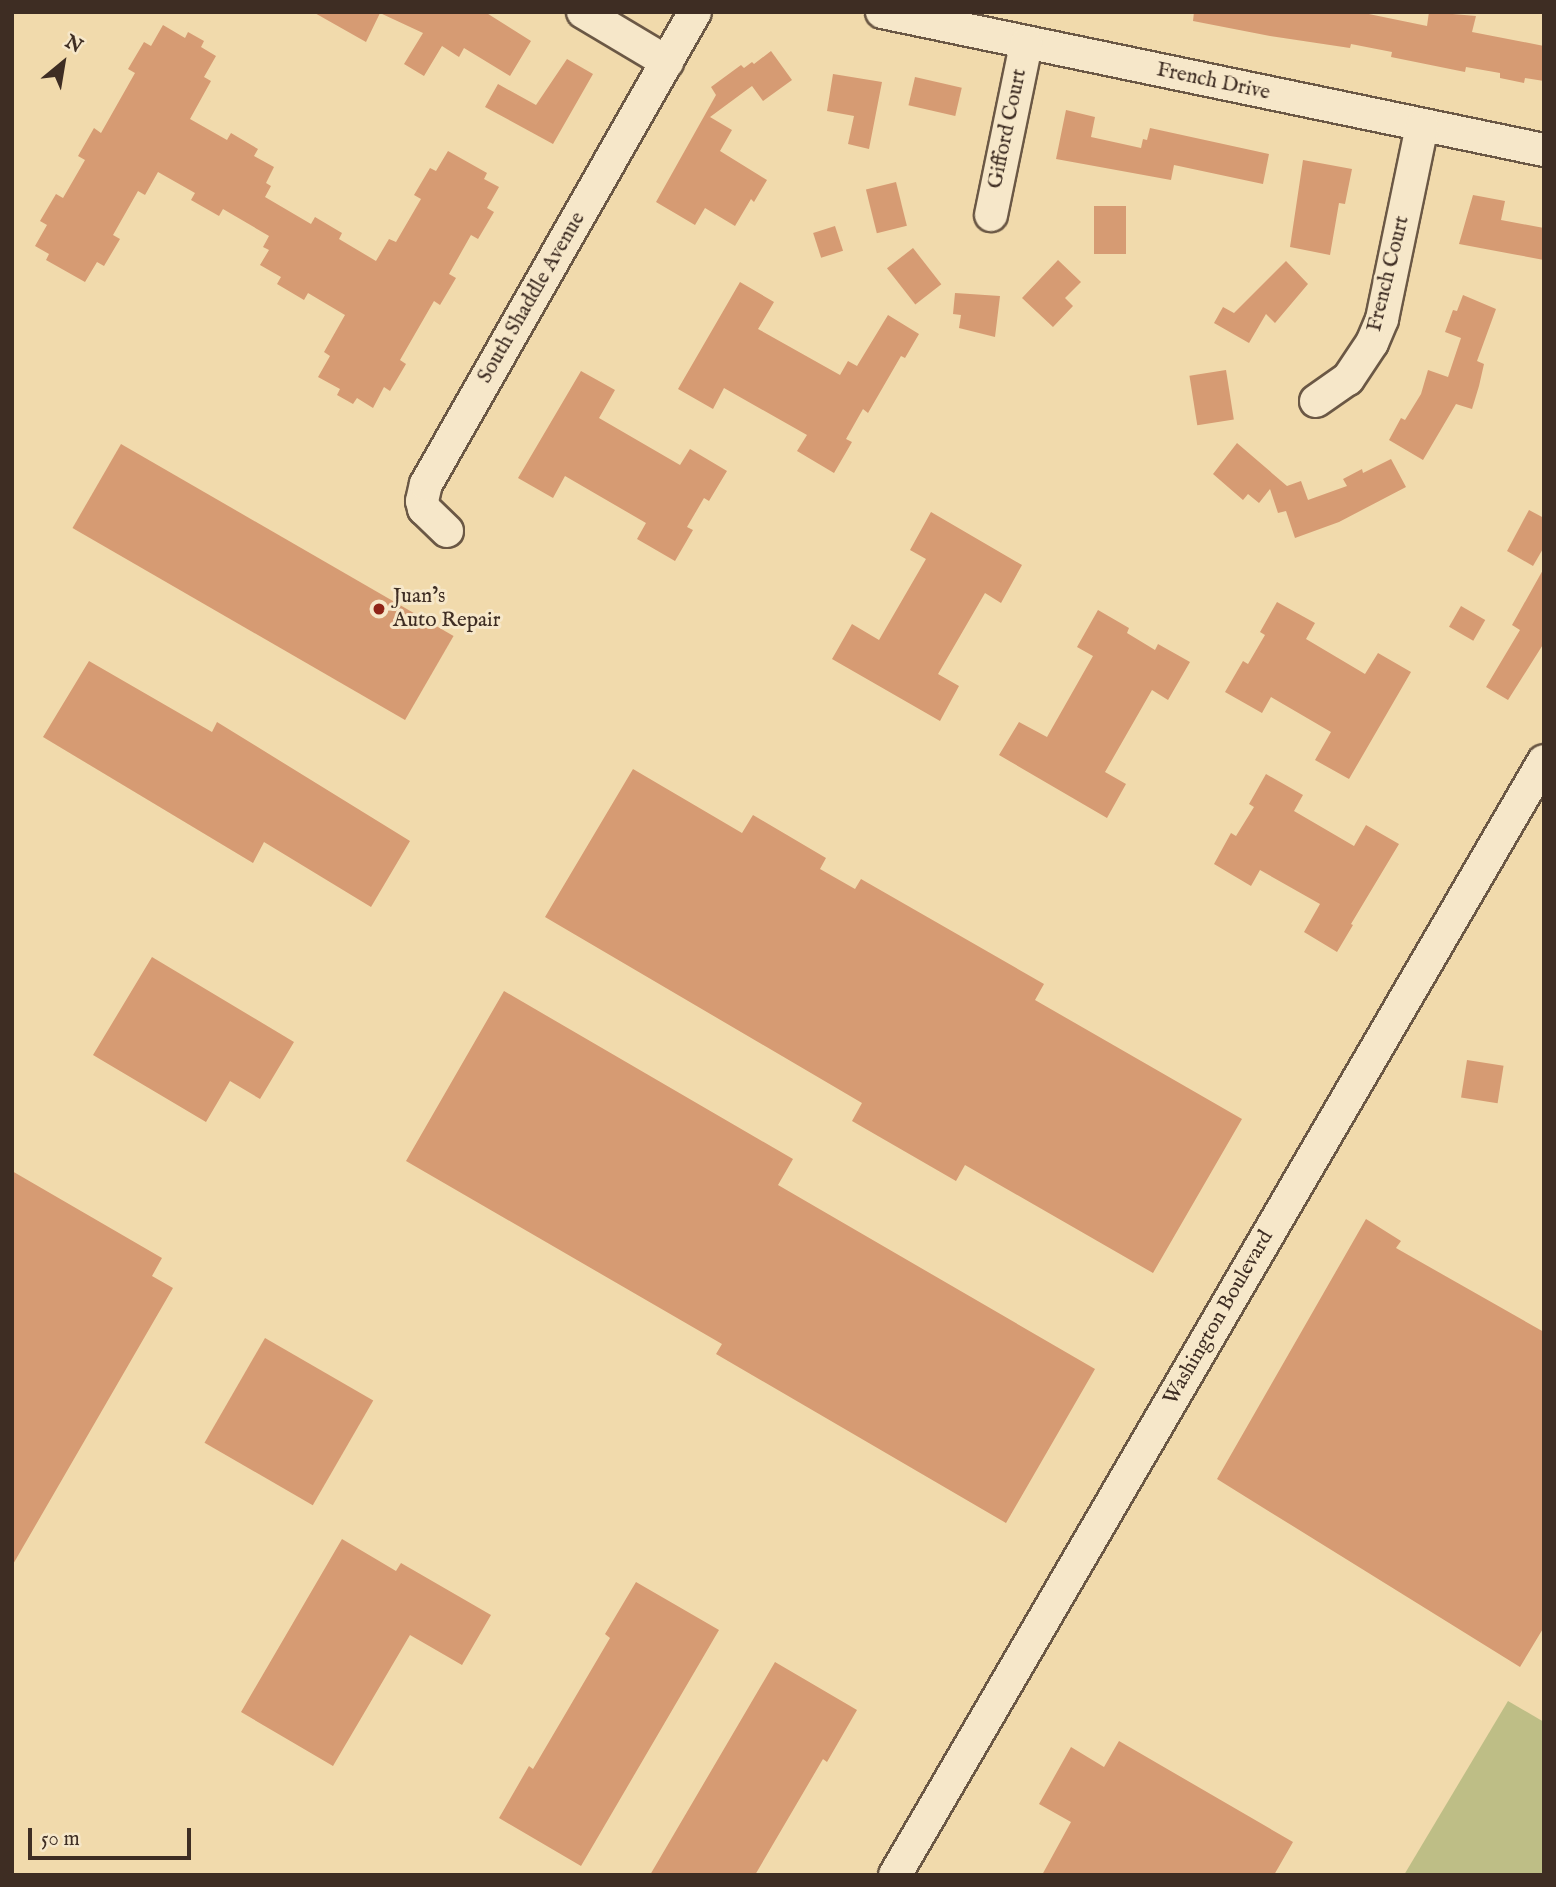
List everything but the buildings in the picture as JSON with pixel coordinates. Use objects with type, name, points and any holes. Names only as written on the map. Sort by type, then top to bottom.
[{"type":"street","points":[[583,12],[667,62],[695,12]]},
{"type":"street","name":"French Drive","points":[[882,12],[1544,150]]},
{"type":"street","name":"Gifford Court","points":[[990,215],[1026,44]]},
{"type":"street","name":"South Shaddle Avenue","points":[[447,531],[424,509],[422,501],[426,484],[667,62]]},
{"type":"street","name":"French Court","points":[[1316,401],[1348,379],[1372,343],[1382,319],[1422,126]]},
{"type":"street","name":"Washington Boulevard","points":[[895,1875],[1544,761]]},
{"type":"green space","points":[[1508,1701],[1544,1722],[1544,1875],[1404,1875]]},
{"type":"place","name":"Juan’s Auto Repair","points":[[379,609]]}]
